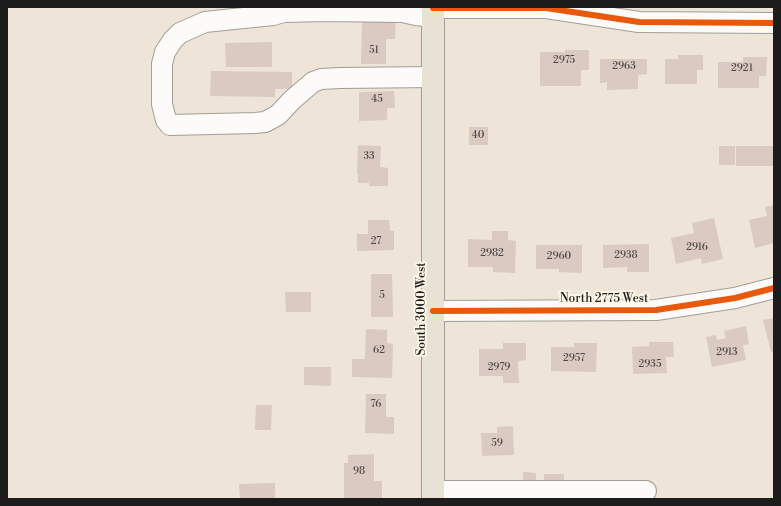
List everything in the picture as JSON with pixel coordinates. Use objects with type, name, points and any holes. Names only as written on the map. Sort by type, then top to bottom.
[{"type":"main road","name":"South 3000 West","points":[[433,11],[433,495]]},
{"type":"street","points":[[433,77],[321,79],[313,82],[292,100],[278,115],[265,122],[255,123],[170,125],[166,120],[162,104],[162,64],[165,52],[180,33],[205,22],[273,15],[284,12],[324,10],[402,12],[416,15],[433,11],[546,8],[639,22],[667,15],[774,23]]},
{"type":"street","name":"North 2775 West","points":[[433,311],[656,310],[735,298],[774,288]]},
{"type":"street","points":[[433,495],[646,491]]},
{"type":"building","points":[[362,18],[396,18],[395,39],[386,39],[386,64],[361,64]]},
{"type":"building","points":[[272,42],[272,67],[226,67],[225,43]]},
{"type":"building","points":[[565,50],[589,50],[589,70],[581,70],[581,86],[540,86],[540,52],[565,52]]},
{"type":"building","points":[[678,55],[703,55],[703,70],[697,70],[697,84],[665,84],[665,59],[678,59]]},
{"type":"building","points":[[743,57],[767,57],[766,76],[759,76],[759,88],[718,88],[718,62],[743,62]]},
{"type":"building","points":[[600,59],[647,59],[647,74],[638,75],[638,89],[607,90],[607,82],[600,83]]},
{"type":"building","points":[[211,71],[292,72],[292,89],[275,89],[275,97],[210,96]]},
{"type":"building","points":[[394,91],[395,108],[387,108],[387,120],[359,121],[359,92]]},
{"type":"building","points":[[469,127],[488,127],[488,145],[469,145]]},
{"type":"building","points":[[358,145],[381,146],[380,167],[388,168],[388,186],[369,186],[369,183],[358,183]]},
{"type":"building","points":[[719,146],[735,146],[735,165],[719,165]]},
{"type":"building","points":[[736,146],[774,146],[774,166],[736,166]]},
{"type":"building","points":[[774,205],[774,243],[755,248],[749,220],[767,216],[765,207]]},
{"type":"building","points":[[714,218],[723,259],[702,264],[701,258],[676,264],[671,238],[694,233],[692,223]]},
{"type":"building","points":[[368,220],[389,220],[390,231],[394,231],[394,250],[357,251],[357,234],[368,234]]},
{"type":"building","points":[[492,231],[508,231],[508,240],[516,241],[515,273],[493,272],[493,267],[468,267],[468,239],[492,240]]},
{"type":"building","points":[[649,244],[649,272],[627,272],[627,267],[603,268],[603,245]]},
{"type":"building","points":[[536,245],[582,245],[582,273],[559,272],[559,269],[536,269]]},
{"type":"building","points":[[371,274],[392,274],[393,317],[371,317]]},
{"type":"building","points":[[285,292],[311,292],[311,312],[286,312]]},
{"type":"building","points":[[774,318],[774,351],[771,352],[763,320]]},
{"type":"building","points":[[746,326],[749,344],[743,345],[746,360],[712,367],[706,337],[716,335],[717,340],[726,338],[724,331]]},
{"type":"building","points":[[366,329],[387,330],[387,343],[393,344],[392,378],[352,377],[352,359],[365,359]]},
{"type":"building","points":[[649,342],[673,342],[674,357],[666,357],[667,373],[633,374],[632,347],[649,346]]},
{"type":"building","points":[[503,343],[526,343],[526,360],[518,361],[519,383],[503,383],[503,376],[479,376],[479,349],[503,349]]},
{"type":"building","points":[[574,343],[597,343],[596,372],[551,371],[551,347],[574,347]]},
{"type":"building","points":[[304,367],[331,367],[331,386],[304,385]]},
{"type":"building","points":[[366,394],[386,394],[386,417],[394,417],[394,434],[365,433]]},
{"type":"building","points":[[256,405],[272,405],[271,430],[255,430]]},
{"type":"building","points":[[513,426],[514,455],[482,456],[481,433],[497,433],[497,427]]},
{"type":"building","points":[[374,454],[374,481],[382,481],[382,499],[344,499],[344,463],[348,463],[348,455]]},
{"type":"building","points":[[523,472],[536,473],[536,484],[523,484]]},
{"type":"building","points":[[544,474],[564,474],[564,485],[544,485]]},
{"type":"building","points":[[275,483],[275,499],[240,499],[239,484]]},
{"type":"cycle path","points":[[433,8],[546,8],[639,22],[774,23]]},
{"type":"cycle path","points":[[433,311],[656,310],[735,298],[774,288]]}]
